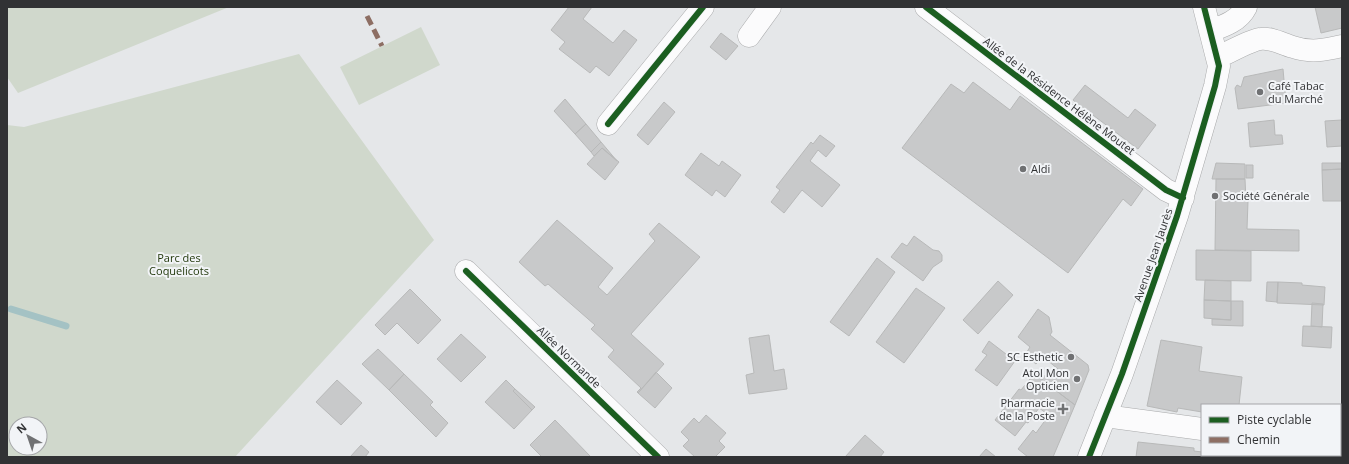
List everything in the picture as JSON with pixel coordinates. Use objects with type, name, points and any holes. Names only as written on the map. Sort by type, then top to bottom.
[{"type":"street","points":[[608,124],[703,7]]},
{"type":"street","points":[[749,36],[770,7]]},
{"type":"street","name":"Allée de la Résidence Hélène Moutet","points":[[926,7],[1166,190],[1182,198]]},
{"type":"street","name":"Avenue Jean Jaurès","points":[[1089,457],[1130,351],[1182,198],[1215,86],[1219,66],[1204,7]]},
{"type":"street","points":[[1210,31],[1227,25],[1242,15],[1246,7]]},
{"type":"street","points":[[1250,7],[1262,28],[1272,40]]},
{"type":"street","points":[[1217,58],[1260,38],[1305,50],[1319,51],[1342,46]]},
{"type":"street","name":"Allée Normande","points":[[466,271],[658,457]]},
{"type":"street","points":[[1105,416],[1201,429]]},
{"type":"green space","points":[[7,7],[229,7],[18,93],[7,77]]},
{"type":"green space","points":[[421,27],[440,65],[359,105],[340,67]]},
{"type":"green space","name":"Parc des Coquelicots","points":[[299,54],[434,240],[235,457],[7,457],[7,125],[24,127]]},
{"type":"building","points":[[569,7],[592,7],[583,19],[613,43],[624,30],[637,40],[609,76],[596,66],[590,73],[559,49],[565,42],[551,30]]},
{"type":"building","points":[[1315,7],[1342,7],[1342,28],[1321,33]]},
{"type":"building","points":[[721,33],[738,46],[726,60],[710,47]]},
{"type":"building","name":"Café Tabac du Marché","points":[[1283,69],[1286,103],[1238,109],[1235,88],[1237,85],[1241,87],[1244,77]]},
{"type":"building","name":"Aldi","points":[[973,82],[1010,110],[1020,96],[1143,189],[1131,206],[1123,199],[1068,273],[902,148],[951,84],[964,93]]},
{"type":"building","points":[[1085,85],[1128,118],[1135,109],[1156,125],[1138,149],[1073,100]]},
{"type":"building","points":[[565,99],[586,124],[575,134],[554,111]]},
{"type":"building","points":[[664,102],[675,112],[648,145],[637,135]]},
{"type":"building","points":[[1274,120],[1275,135],[1282,135],[1283,144],[1250,147],[1248,123]]},
{"type":"building","points":[[1342,120],[1342,146],[1327,147],[1325,121]]},
{"type":"building","points":[[586,124],[601,142],[591,152],[575,134]]},
{"type":"building","points":[[820,135],[835,146],[826,157],[818,150],[810,161],[840,185],[822,207],[802,190],[784,213],[771,202],[780,190],[776,187],[811,142],[813,144]]},
{"type":"building","points":[[601,142],[617,161],[602,148],[594,156],[591,152]]},
{"type":"building","points":[[602,148],[619,162],[605,180],[587,164]]},
{"type":"building","points":[[701,153],[719,166],[722,161],[741,175],[725,197],[716,190],[712,196],[685,175]]},
{"type":"building","points":[[1216,163],[1245,164],[1245,179],[1212,179]]},
{"type":"building","points":[[1322,163],[1342,163],[1342,169],[1322,170]]},
{"type":"building","points":[[1246,165],[1253,165],[1253,178],[1246,178]]},
{"type":"building","points":[[1342,169],[1342,201],[1323,201],[1322,170]]},
{"type":"building","points":[[1216,179],[1245,179],[1246,201],[1248,201],[1247,229],[1299,230],[1299,251],[1215,250]]},
{"type":"building","points":[[557,220],[613,268],[598,287],[607,295],[655,241],[649,234],[659,223],[700,257],[631,334],[664,364],[638,393],[637,392],[641,388],[608,357],[614,350],[591,329],[595,325],[548,284],[545,286],[519,262]]},
{"type":"building","points":[[914,236],[933,250],[939,251],[942,255],[942,261],[933,267],[923,281],[891,257],[902,243],[907,246]]},
{"type":"building","points":[[1196,250],[1251,251],[1251,281],[1196,280]]},
{"type":"building","points":[[877,258],[895,272],[849,336],[830,322]]},
{"type":"building","points":[[1205,280],[1231,281],[1231,301],[1204,300]]},
{"type":"building","points":[[998,281],[1013,295],[978,334],[963,320]]},
{"type":"building","points":[[1267,282],[1278,282],[1277,302],[1266,301]]},
{"type":"building","points":[[1278,282],[1302,283],[1302,285],[1325,287],[1324,305],[1277,303]]},
{"type":"building","points":[[916,288],[945,308],[904,363],[876,342]]},
{"type":"building","points":[[410,289],[441,320],[418,344],[397,323],[385,335],[375,325]]},
{"type":"building","points":[[1204,300],[1231,301],[1231,320],[1204,318]]},
{"type":"building","points":[[1231,301],[1243,301],[1243,326],[1212,325],[1212,319],[1231,320]]},
{"type":"building","points":[[1312,303],[1323,304],[1322,327],[1311,326]]},
{"type":"building","points":[[1038,309],[1049,317],[1052,332],[1050,335],[1088,365],[1089,370],[1075,405],[1042,380],[1048,371],[1053,374],[1058,369],[1042,356],[1036,364],[1025,355],[1030,347],[1018,337]]},
{"type":"building","points":[[1303,326],[1332,327],[1331,348],[1302,346]]},
{"type":"building","points":[[461,334],[486,357],[461,382],[437,359]]},
{"type":"building","points":[[769,335],[774,371],[784,369],[787,389],[749,394],[746,375],[754,373],[749,338]]},
{"type":"building","points":[[1161,340],[1202,347],[1199,371],[1242,377],[1239,404],[1201,404],[1201,412],[1178,408],[1177,412],[1147,406]]},
{"type":"building","points":[[989,341],[1015,361],[997,386],[975,370],[987,355],[982,352]]},
{"type":"building","points":[[378,349],[404,374],[389,390],[362,364]]},
{"type":"building","points":[[656,372],[672,388],[655,408],[638,393]]},
{"type":"building","points":[[404,374],[433,402],[430,405],[448,423],[436,437],[389,390]]},
{"type":"building","points":[[1034,374],[1075,405],[1053,457],[1028,457],[1018,449],[1033,430],[1036,433],[1049,415],[1039,408],[1028,423],[1026,422],[1015,436],[995,420],[1019,389],[1021,390]]},
{"type":"building","points":[[337,380],[362,403],[341,425],[316,402]]},
{"type":"building","points":[[506,380],[515,389],[513,391],[532,410],[514,429],[485,402]]},
{"type":"building","points":[[515,389],[535,407],[532,410],[513,391]]},
{"type":"building","points":[[706,415],[726,433],[719,441],[725,447],[715,457],[695,457],[683,446],[689,440],[681,432],[694,418],[699,423]]},
{"type":"building","points":[[555,420],[591,457],[542,457],[530,445]]},
{"type":"building","points":[[865,435],[884,452],[880,457],[845,457]]},
{"type":"building","points":[[1138,442],[1194,448],[1194,451],[1201,452],[1201,456],[1244,456],[1243,457],[1136,457]]},
{"type":"building","points":[[361,445],[369,452],[365,457],[350,457]]},
{"type":"building","points":[[986,449],[996,457],[979,457]]},
{"type":"waterway","points":[[11,309],[66,326]]},
{"type":"marked path","points":[[367,16],[382,46]]},
{"type":"cycle path","points":[[608,124],[703,7]]},
{"type":"cycle path","points":[[926,7],[1166,190],[1183,198]]},
{"type":"cycle path","points":[[1089,457],[1122,374],[1177,216],[1215,86],[1219,66],[1204,7]]},
{"type":"cycle path","points":[[466,271],[658,457]]},
{"type":"place","name":"Café Tabac du Marché","points":[[1260,92]]},
{"type":"place","name":"Aldi","points":[[1023,169]]},
{"type":"place","name":"Société Générale","points":[[1215,196]]},
{"type":"place","name":"SC Esthetic","points":[[1071,357]]},
{"type":"place","name":"Atol Mon Opticien","points":[[1077,379]]},
{"type":"place","name":"Pharmacie de la Poste","points":[[1063,409]]}]
